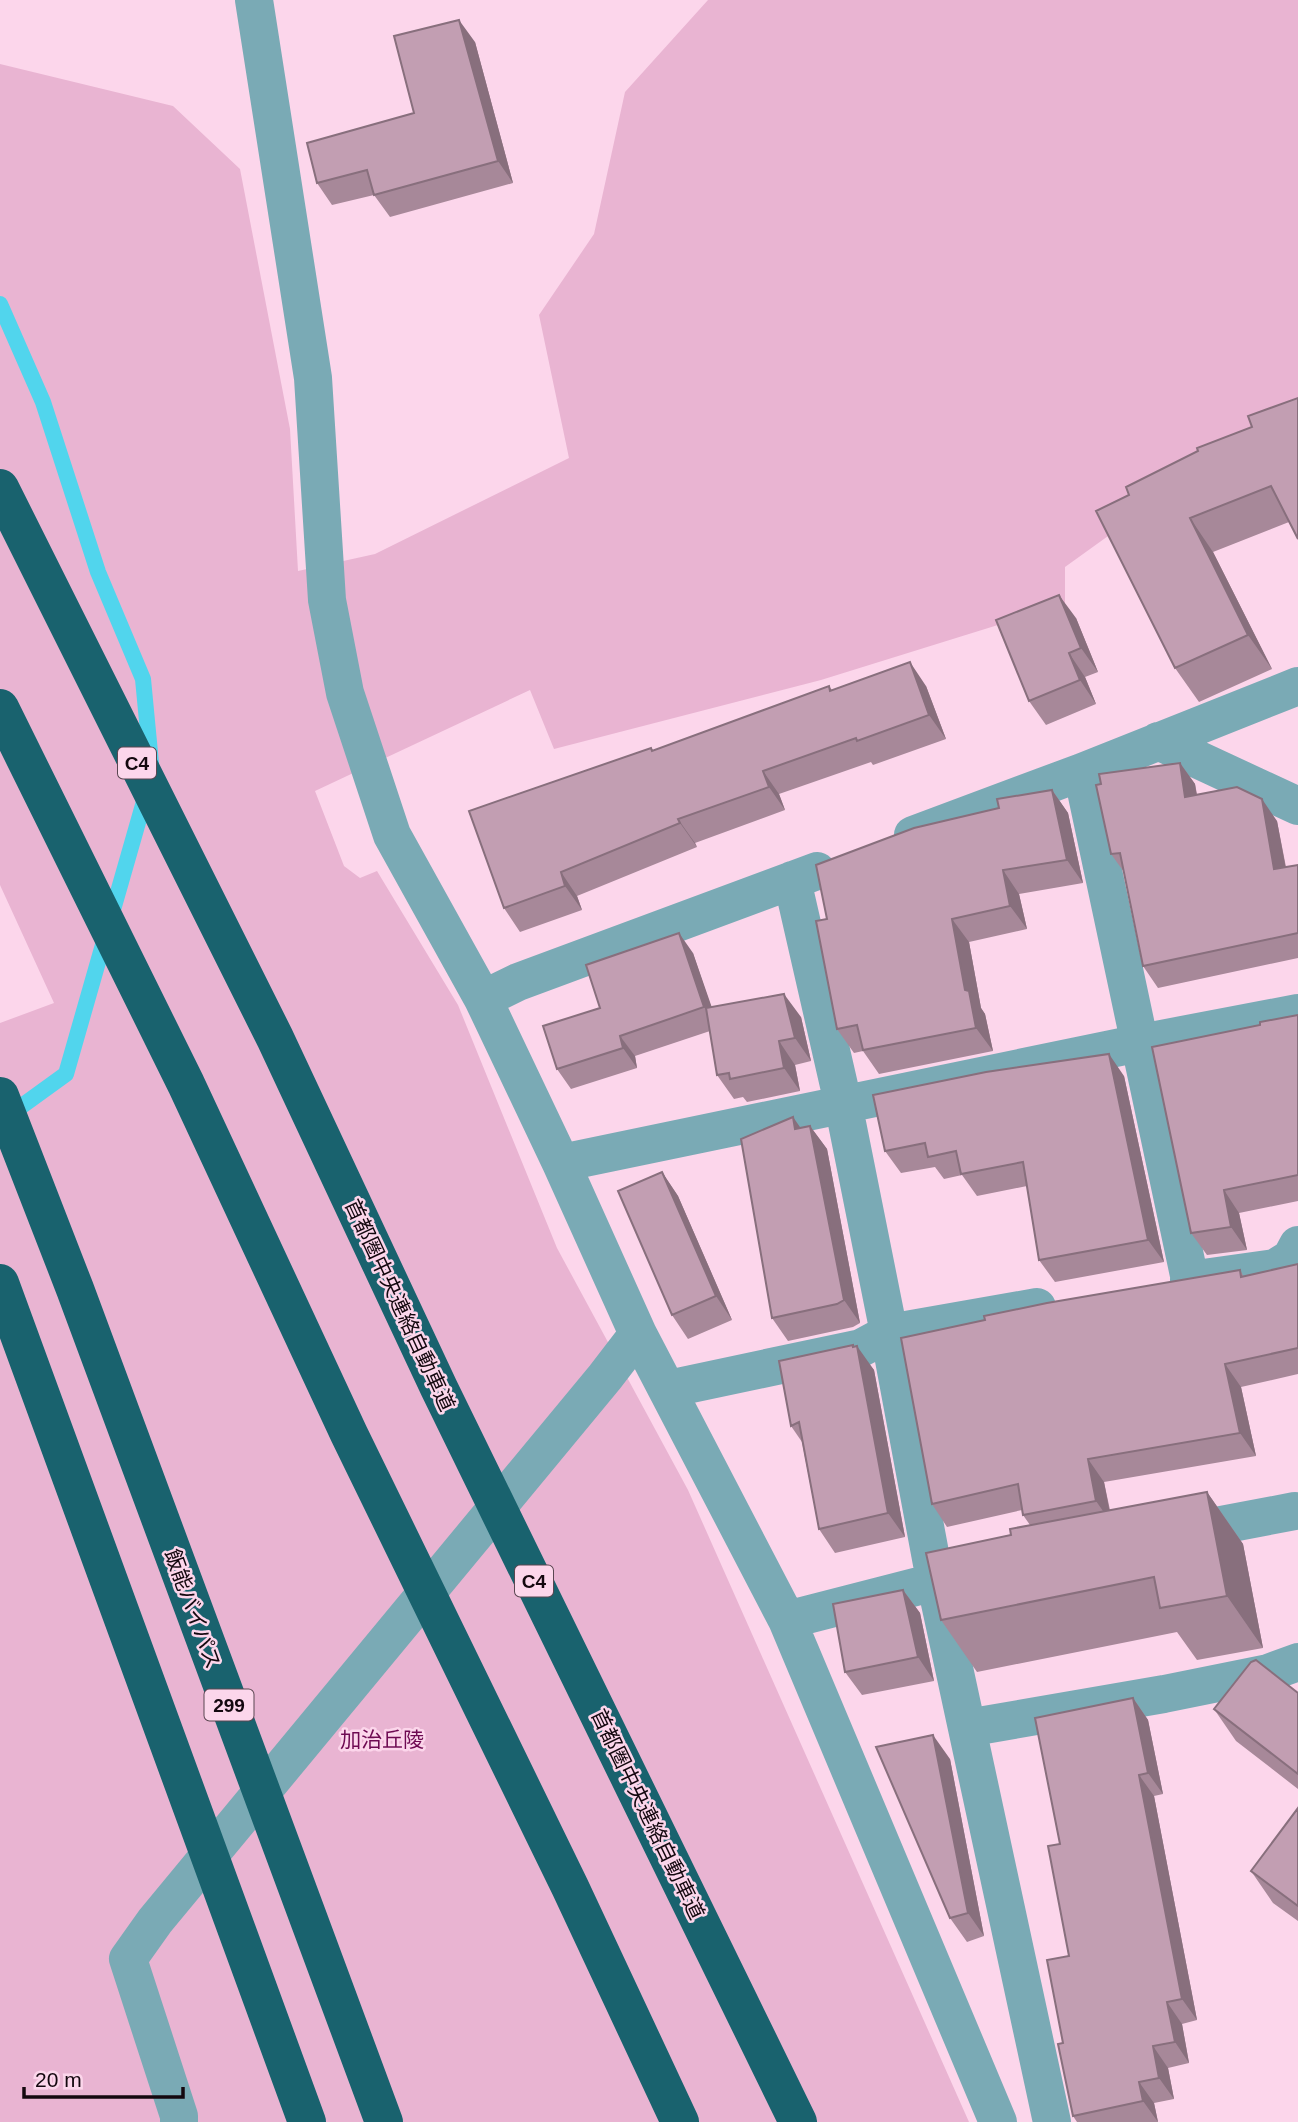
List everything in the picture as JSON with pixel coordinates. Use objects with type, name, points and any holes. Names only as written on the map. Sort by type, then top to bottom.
[{"type":"highway","name":"首都圏中央連絡自動車道","points":[[0,488],[275,1038],[439,1388],[798,2122]]},
{"type":"highway","points":[[0,708],[186,1084],[343,1422],[570,1887],[680,2122]]},
{"type":"highway","name":"飯能バイパス","points":[[0,1097],[75,1289],[384,2122]]},
{"type":"highway","points":[[7,1300],[307,2122]]},
{"type":"street","points":[[254,0],[313,379],[327,600],[345,693],[393,835],[483,999],[638,1334],[787,1620],[998,2122]]},
{"type":"street","points":[[483,999],[518,982],[1082,772],[1298,686]]},
{"type":"street","points":[[1158,741],[1298,806]]},
{"type":"street","points":[[1082,772],[1190,1280]]},
{"type":"street","points":[[792,880],[843,1103],[935,1580],[1052,2122]]},
{"type":"street","points":[[561,1163],[843,1103],[1298,1013]]},
{"type":"street","points":[[1149,1287],[1275,1268],[1291,1258],[1298,1245]]},
{"type":"street","points":[[668,1389],[861,1348],[889,1333],[1067,1302]]},
{"type":"street","points":[[179,2122],[128,1959],[155,1921],[638,1334]]},
{"type":"street","points":[[1148,1539],[1295,1511]]},
{"type":"street","points":[[787,1620],[935,1580],[988,1570]]},
{"type":"street","points":[[967,1728],[1164,1694],[1268,1672],[1298,1662]]},
{"type":"green space","name":"加治丘陵","points":[[708,0],[1298,0],[1298,432],[1186,480],[1065,567],[1065,604],[821,680],[554,749],[530,690],[315,791],[344,866],[360,878],[377,871],[458,1005],[557,1248],[688,1490],[969,2122],[0,2122],[0,1023],[54,1003],[0,885],[0,64],[173,106],[240,169],[290,429],[298,571],[375,554],[569,458],[539,315],[594,234],[625,92]]},
{"type":"building","points":[[459,20],[498,161],[374,195],[367,170],[317,183],[307,143],[414,113],[394,36]]},
{"type":"building","points":[[1298,398],[1298,539],[1271,486],[1190,518],[1248,635],[1175,668],[1096,511],[1129,495],[1126,487],[1198,451],[1197,448],[1252,427],[1248,416]]},
{"type":"building","points":[[1059,595],[1081,648],[1069,653],[1080,680],[1029,701],[996,620]]},
{"type":"building","points":[[910,662],[929,715],[763,771],[769,787],[678,819],[680,823],[561,872],[565,886],[504,908],[469,811],[651,748],[652,751],[829,686],[830,691]]},
{"type":"building","points":[[1180,763],[1185,797],[1237,787],[1262,799],[1274,869],[1298,865],[1298,933],[1143,966],[1120,853],[1111,854],[1096,785],[1101,784],[1099,774]]},
{"type":"building","points":[[1052,790],[1067,860],[1003,870],[1010,906],[952,919],[965,990],[969,991],[976,1028],[863,1050],[857,1025],[837,1029],[816,921],[827,919],[816,865],[914,828],[999,808],[997,799]]},
{"type":"building","points":[[679,933],[704,1007],[620,1036],[623,1048],[557,1069],[543,1026],[600,1008],[586,965]]},
{"type":"building","points":[[784,994],[795,1038],[779,1041],[784,1068],[730,1079],[729,1073],[717,1075],[706,1008]]},
{"type":"building","points":[[1298,1015],[1298,1175],[1224,1190],[1231,1227],[1191,1233],[1152,1047]]},
{"type":"building","points":[[1109,1054],[1148,1240],[1039,1260],[1023,1162],[961,1174],[956,1151],[928,1157],[925,1143],[885,1151],[873,1095],[986,1072]]},
{"type":"building","points":[[793,1117],[795,1129],[810,1126],[844,1300],[837,1304],[772,1318],[741,1139]]},
{"type":"building","points":[[662,1172],[716,1296],[672,1315],[618,1191]]},
{"type":"building","points":[[1298,1264],[1298,1348],[1225,1364],[1240,1433],[1088,1459],[1096,1501],[1023,1515],[1018,1484],[932,1504],[901,1338],[1047,1303],[1240,1270],[1241,1277]]},
{"type":"building","points":[[857,1346],[888,1513],[819,1529],[799,1422],[791,1426],[779,1361]]},
{"type":"building","points":[[1207,1492],[1227,1596],[1160,1608],[1154,1577],[941,1620],[926,1553],[1011,1535],[1010,1529]]},
{"type":"building","points":[[903,1590],[918,1657],[845,1672],[833,1604]]},
{"type":"building","points":[[1256,1660],[1298,1693],[1298,1774],[1214,1709],[1251,1662]]},
{"type":"building","points":[[1133,1698],[1148,1773],[1139,1775],[1182,1999],[1167,2002],[1175,2042],[1153,2046],[1159,2078],[1139,2082],[1143,2101],[1073,2116],[1058,2044],[1063,2043],[1047,1960],[1069,1956],[1048,1846],[1060,1844],[1035,1718]]},
{"type":"building","points":[[933,1735],[968,1913],[950,1918],[876,1747]]},
{"type":"building","points":[[1298,1808],[1298,1906],[1251,1871]]},
{"type":"waterway","points":[[0,304],[43,402],[98,572],[143,679],[151,763]]},
{"type":"waterway","points":[[8,1116],[66,1074],[147,791]]}]
